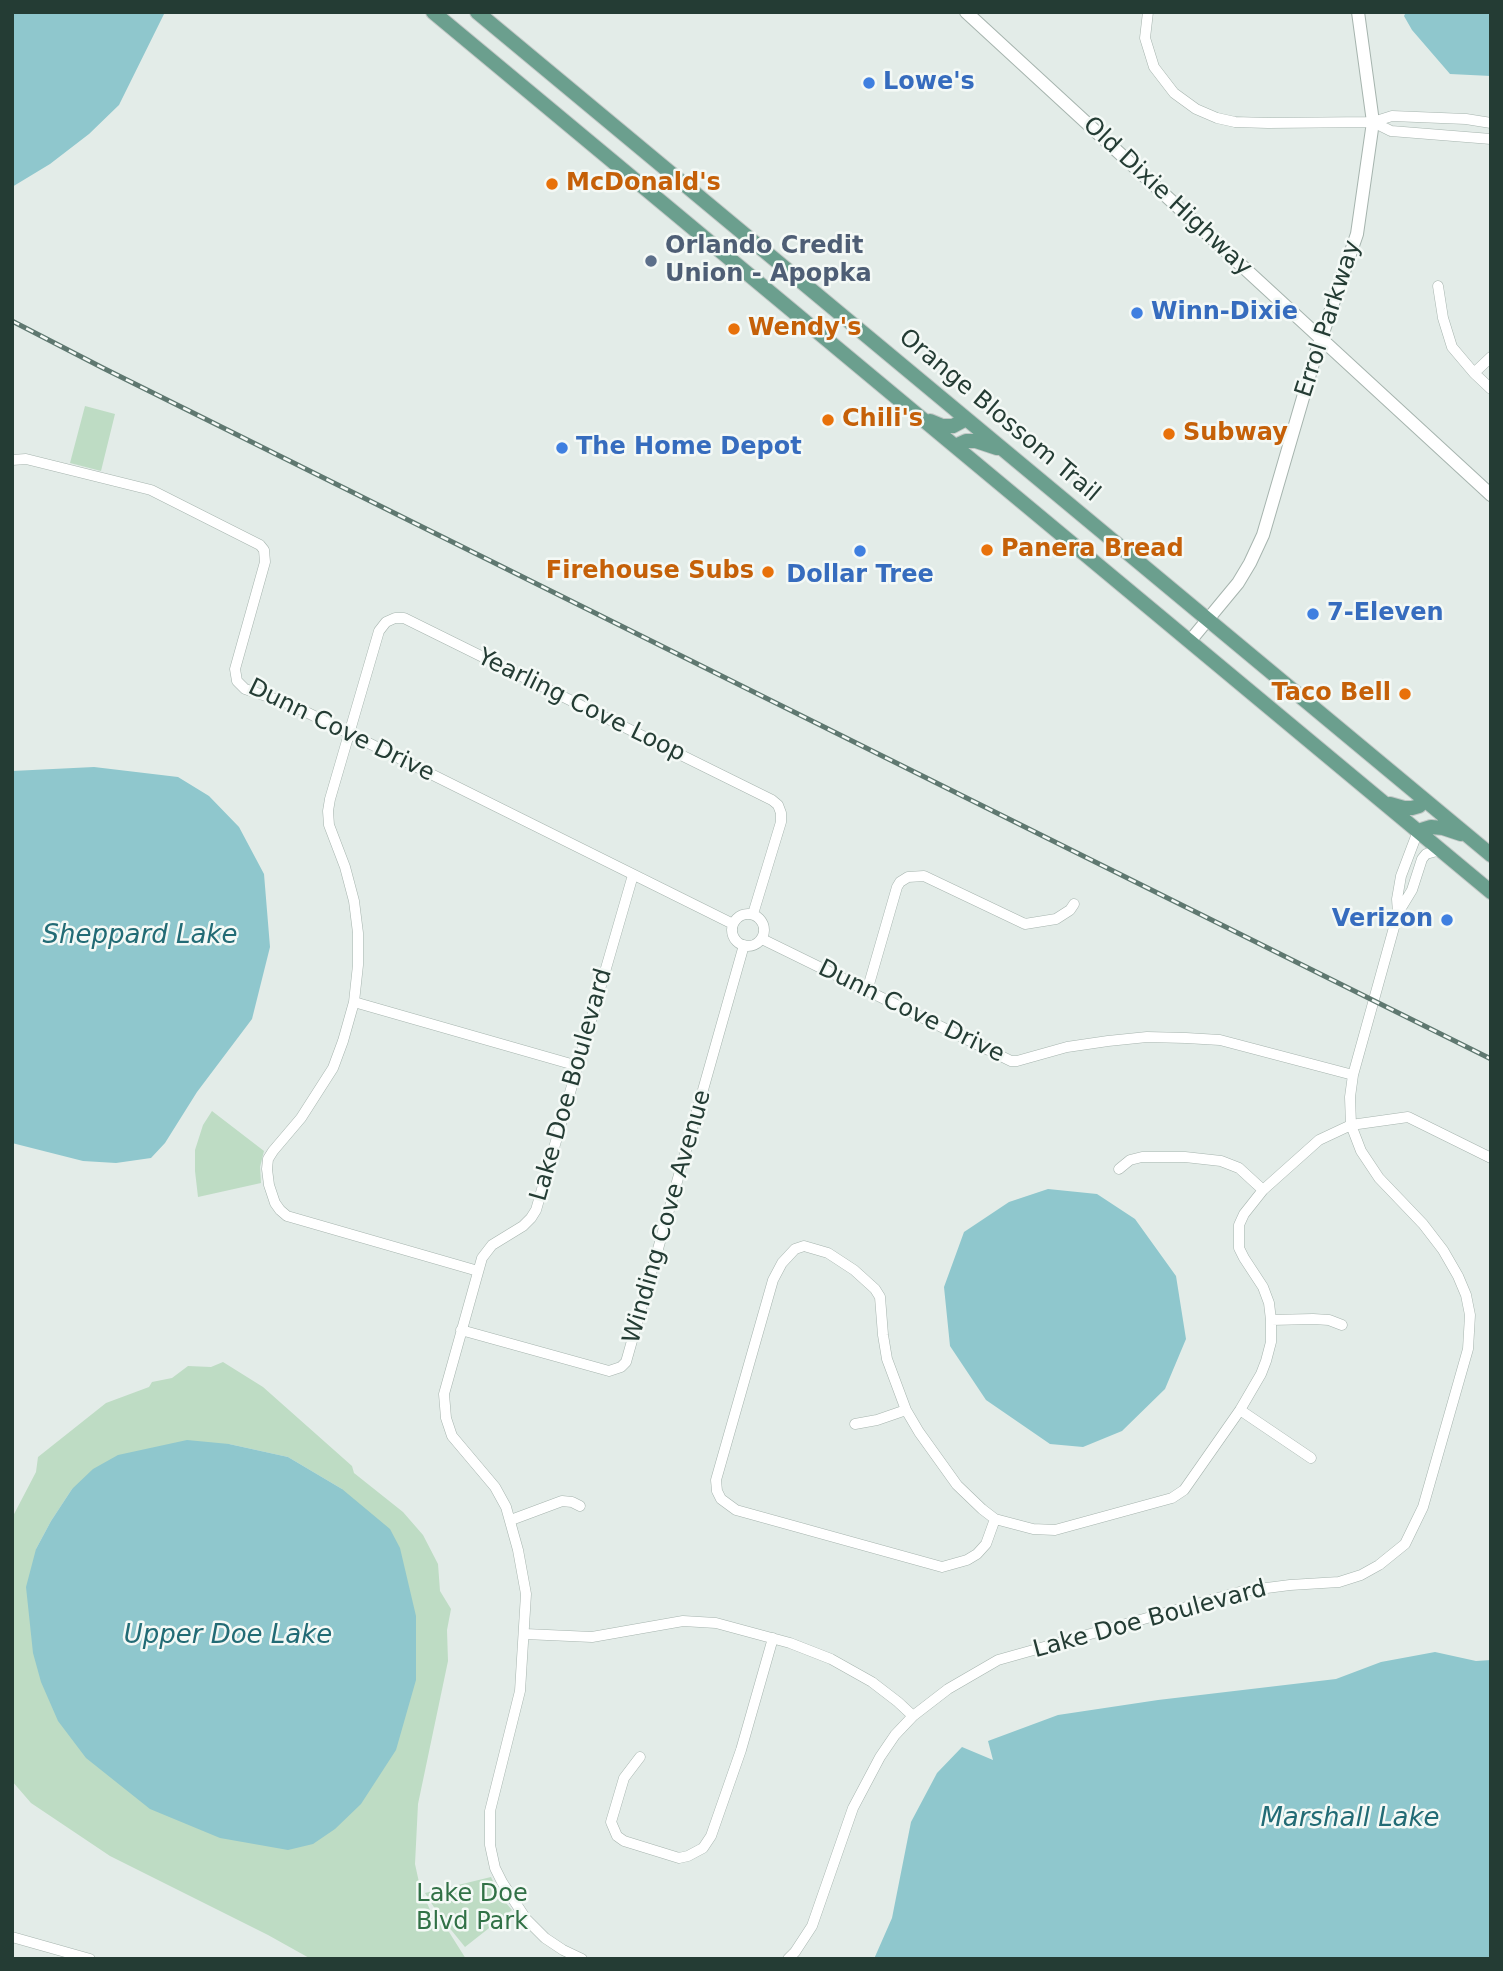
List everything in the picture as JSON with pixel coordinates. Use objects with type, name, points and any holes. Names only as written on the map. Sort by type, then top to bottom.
[{"type":"main road","name":"Orange Blossom Trail","points":[[433,12],[1491,892]]},
{"type":"main road","name":"Orange Blossom Trail","points":[[477,12],[1491,855]]},
{"type":"main road","points":[[919,416],[942,426],[953,426],[966,418]]},
{"type":"main road","points":[[955,446],[966,441],[976,441],[1003,450]]},
{"type":"main road","points":[[1382,801],[1404,808],[1419,806],[1425,800]]},
{"type":"main road","points":[[1418,831],[1431,827],[1443,828],[1468,836]]},
{"type":"street","name":"Old Dixie Highway","points":[[966,12],[1491,495]]},
{"type":"street","points":[[1148,12],[1144,38],[1154,67],[1174,93],[1196,109],[1217,118],[1235,122],[1373,122],[1392,116],[1466,119],[1491,123]]},
{"type":"street","name":"Errol Parkway","points":[[1190,641],[1238,583],[1251,563],[1263,535],[1321,338],[1357,234],[1373,122],[1358,12]]},
{"type":"street","points":[[1373,122],[1391,131],[1491,139]]},
{"type":"street","points":[[1438,286],[1443,318],[1452,347],[1491,389]]},
{"type":"street","points":[[1474,373],[1491,357]]},
{"type":"street","name":"Dunn Cove Drive","points":[[12,460],[26,459],[151,490],[260,545],[264,550],[265,562],[235,669],[237,681],[245,689],[290,704],[733,923]]},
{"type":"street","name":"Yearling Cove Loop","points":[[349,733],[379,631],[386,622],[404,618],[778,805],[781,822],[753,914]]},
{"type":"street","points":[[349,733],[328,811],[329,825],[345,867],[357,922],[358,965],[354,1002],[332,1068],[301,1118],[268,1159],[271,1194],[280,1210],[287,1216],[478,1271]]},
{"type":"street","name":"Lake Doe Boulevard","points":[[1398,913],[1397,899],[1401,876],[1418,831]]},
{"type":"street","name":"Lake Doe Boulevard","points":[[788,1959],[813,1926],[853,1808],[865,1781],[895,1735],[913,1716],[948,1689],[998,1660],[1243,1591],[1339,1582],[1361,1575],[1379,1565],[1405,1544],[1423,1507],[1468,1349],[1470,1315],[1458,1276],[1443,1250],[1423,1224],[1379,1178],[1361,1151],[1351,1125],[1350,1097],[1353,1075],[1398,913],[1412,890],[1426,854],[1446,854]]},
{"type":"street","name":"Lake Doe Boulevard","points":[[582,1959],[545,1938],[526,1919],[495,1868],[490,1845],[490,1811],[520,1691],[526,1594],[511,1520],[495,1486],[456,1441],[449,1428],[444,1394],[482,1258],[492,1245],[523,1226],[536,1210],[633,875]]},
{"type":"street","points":[[867,991],[897,887],[908,877],[924,876],[1025,924],[1056,919],[1074,904]]},
{"type":"street","points":[[753,914],[764,924],[764,934],[754,945],[744,945],[735,939],[733,923],[739,916],[753,914]]},
{"type":"street","name":"Dunn Cove Drive","points":[[762,939],[1011,1061],[1066,1047],[1108,1041],[1147,1037],[1186,1038],[1220,1040],[1353,1075]]},
{"type":"street","name":"Winding Cove Avenue","points":[[461,1331],[609,1371],[626,1362],[744,945]]},
{"type":"street","points":[[354,1002],[578,1066]]},
{"type":"street","points":[[995,1519],[986,1544],[977,1553],[967,1560],[942,1567],[736,1510],[721,1499],[716,1480],[773,1280],[786,1258],[795,1249],[808,1247],[835,1256],[875,1289],[880,1297],[887,1359],[906,1410],[944,1469],[970,1499],[995,1519],[1033,1529],[1055,1530],[1172,1498],[1184,1490],[1240,1409],[1266,1361],[1271,1342],[1271,1321],[1269,1303],[1263,1287],[1239,1248],[1239,1225],[1263,1190],[1319,1140],[1351,1125],[1408,1117],[1491,1158]]},
{"type":"street","points":[[1119,1169],[1130,1160],[1142,1157],[1185,1157],[1221,1161],[1238,1168],[1263,1190]]},
{"type":"street","points":[[1271,1321],[1313,1319],[1329,1320],[1342,1325]]},
{"type":"street","points":[[1240,1409],[1311,1458]]},
{"type":"street","points":[[855,1424],[906,1410]]},
{"type":"street","points":[[511,1520],[562,1501],[580,1506]]},
{"type":"street","points":[[525,1634],[592,1637],[683,1621],[716,1623],[807,1649],[851,1670],[887,1693],[913,1716]]},
{"type":"street","points":[[639,1758],[624,1778],[611,1822],[617,1836],[624,1841],[679,1858],[703,1848],[711,1836],[741,1750],[773,1638]]},
{"type":"street","points":[[12,1937],[90,1959]]},
{"type":"green space","points":[[85,406],[115,414],[101,471],[70,463]]},
{"type":"green space","points":[[212,1111],[264,1151],[260,1167],[261,1183],[198,1197],[195,1150],[203,1125]]},
{"type":"green space","points":[[223,1362],[263,1387],[352,1466],[354,1473],[403,1512],[423,1535],[438,1564],[440,1591],[451,1609],[447,1630],[448,1661],[418,1804],[415,1864],[420,1887],[434,1919],[449,1932],[466,1959],[311,1959],[110,1856],[31,1803],[12,1781],[12,1518],[36,1472],[38,1457],[106,1403],[149,1387],[152,1382],[172,1378],[188,1366],[211,1367]],"holes":[[[229,1444],[288,1457],[342,1489],[36,1549],[72,1489]]]},
{"type":"green space","name":"Lake Doe Blvd Park","points":[[491,1877],[500,1896],[512,1910],[465,1947],[425,1893]]},
{"type":"water","points":[[12,12],[165,12],[119,105],[89,134],[50,164],[12,187]]},
{"type":"water","points":[[1406,12],[1491,12],[1491,76],[1450,74],[1412,30],[1404,16]]},
{"type":"water","name":"Sheppard Lake","points":[[94,767],[178,777],[209,796],[239,827],[264,874],[270,947],[252,1019],[197,1092],[165,1143],[151,1158],[116,1163],[83,1161],[12,1143],[12,771]]},
{"type":"water","points":[[1048,1189],[1097,1194],[1135,1219],[1176,1276],[1186,1339],[1165,1389],[1122,1431],[1083,1447],[1050,1444],[986,1400],[950,1346],[944,1287],[964,1232],[1009,1202]]},
{"type":"water","name":"Upper Doe Lake","points":[[187,1440],[229,1444],[288,1457],[342,1489],[390,1529],[400,1548],[416,1616],[416,1680],[396,1750],[361,1804],[335,1829],[313,1844],[288,1850],[220,1838],[150,1809],[86,1758],[58,1721],[41,1682],[33,1653],[26,1587],[36,1549],[51,1521],[72,1489],[93,1469],[118,1455]]},
{"type":"water","name":"Marshall Lake","points":[[1435,1652],[1476,1661],[1491,1660],[1491,1959],[874,1959],[892,1918],[911,1822],[937,1773],[962,1747],[993,1760],[988,1741],[1058,1715],[1336,1679],[1381,1662]]},
{"type":"railway","points":[[12,321],[1491,1059]]},
{"type":"place","name":"Lowe's","points":[[869,83]]},
{"type":"place","name":"McDonald's","points":[[552,184]]},
{"type":"place","name":"Orlando Credit Union - Apopka","points":[[651,261]]},
{"type":"place","name":"Winn-Dixie","points":[[1137,313]]},
{"type":"place","name":"Wendy's","points":[[734,329]]},
{"type":"place","name":"Chili's","points":[[828,420]]},
{"type":"place","name":"Subway","points":[[1169,434]]},
{"type":"place","name":"The Home Depot","points":[[562,448]]},
{"type":"place","name":"Panera Bread","points":[[987,550]]},
{"type":"place","name":"Dollar Tree","points":[[860,551]]},
{"type":"place","name":"Firehouse Subs","points":[[768,572]]},
{"type":"place","name":"7-Eleven","points":[[1313,614]]},
{"type":"place","name":"Taco Bell","points":[[1405,694]]},
{"type":"place","name":"Verizon","points":[[1447,920]]}]
